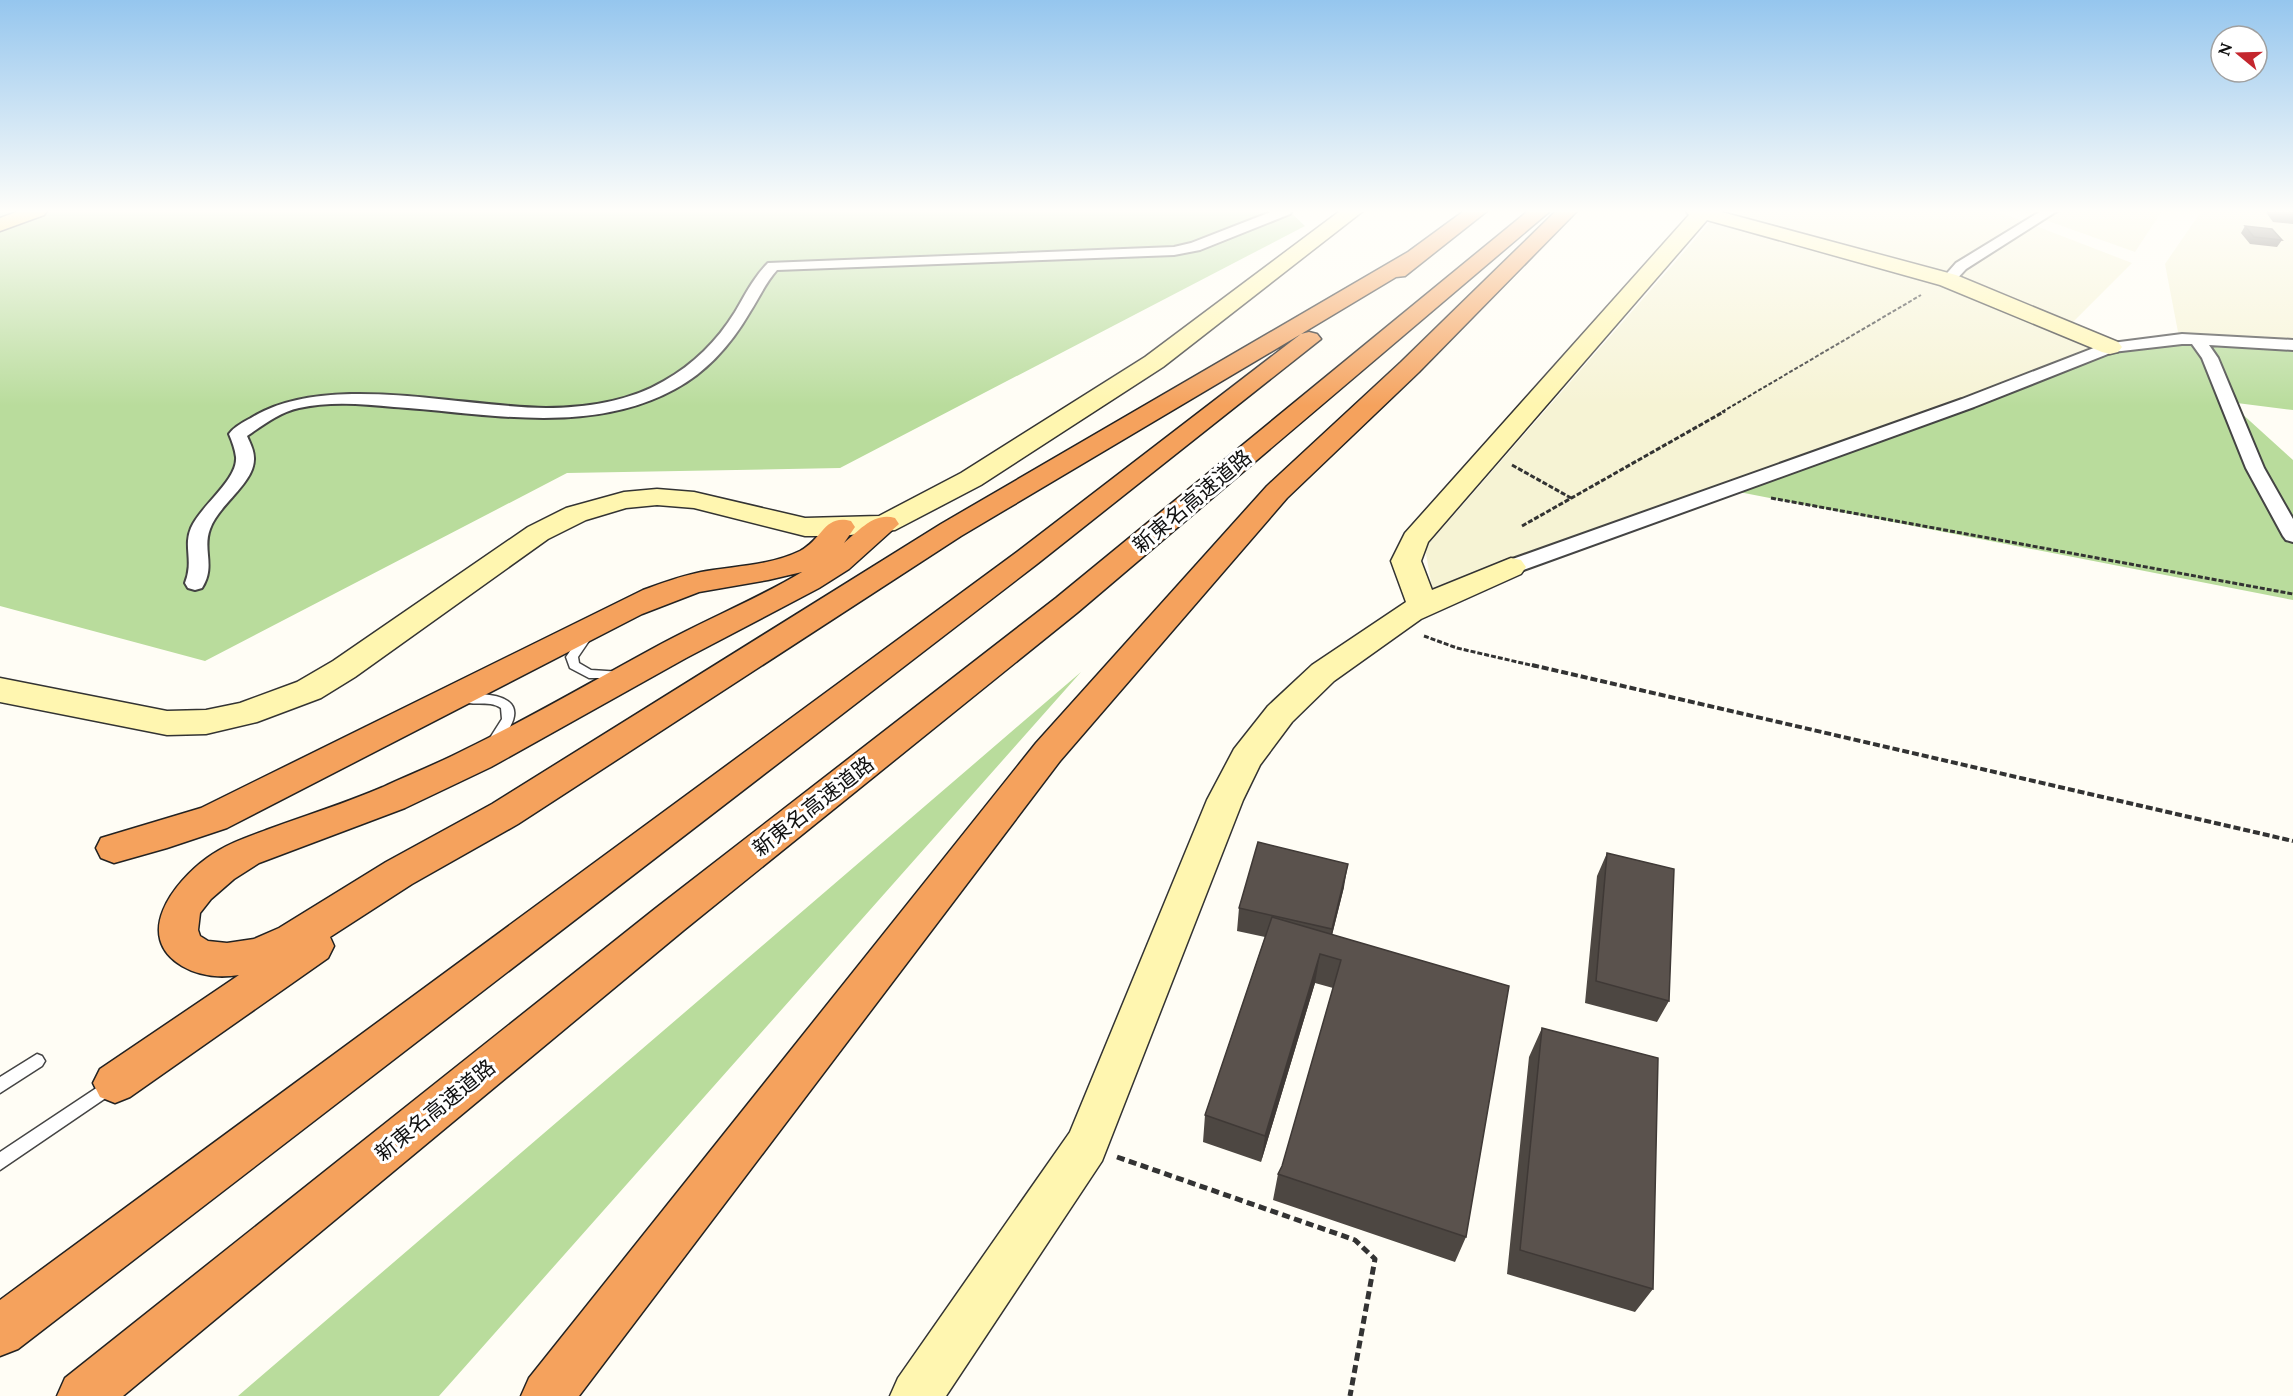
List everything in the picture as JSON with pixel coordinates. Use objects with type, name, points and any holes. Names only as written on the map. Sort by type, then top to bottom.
[{"type":"highway","points":[[115,1083],[505,814],[951,530],[1382,276]]},
{"type":"highway","points":[[0,1330],[1027,558],[1390,276]]},
{"type":"highway","name":"新東名高速道路","points":[[83,1396],[670,919],[1067,605],[1462,276]]},
{"type":"highway","points":[[547,1396],[1048,752],[1277,492],[1410,367],[1501,276]]},
{"type":"highway","points":[[505,814],[399,873],[293,940],[267,951],[227,960],[201,957],[184,947],[178,930],[182,909],[198,888],[221,868],[246,853],[392,798],[479,758],[808,581],[838,562],[885,524]]},
{"type":"highway","points":[[114,848],[167,834],[214,818],[598,624],[678,588],[705,580],[786,567],[807,560],[822,552],[834,541],[841,528]]},
{"type":"street","points":[[195,583],[202,567],[198,537],[207,517],[241,471],[245,460],[238,434],[269,413],[296,403],[332,399],[401,401],[547,414],[604,410],[648,396],[682,378],[707,358],[723,341],[764,276]]},
{"type":"street","points":[[0,690],[152,721],[187,723],[225,720],[287,699],[326,680],[538,533],[599,506],[643,498],[676,498],[805,527],[841,528],[885,524],[971,479],[1154,362],[1267,276]]},
{"type":"street","points":[[1407,615],[1406,561],[1415,539],[1644,276]]},
{"type":"street","points":[[1934,276],[2110,347]]},
{"type":"street","points":[[1948,280],[1952,276]]},
{"type":"street","points":[[916,1396],[1086,1146],[1225,800],[1246,758],[1280,714],[1323,673],[1407,615],[1511,567],[1968,403],[2110,347],[2182,339],[2293,345]]},
{"type":"street","points":[[2197,340],[2210,358],[2256,468],[2293,536]]},
{"type":"lane","points":[[598,624],[579,645],[572,657],[574,665],[580,671],[599,675],[634,673]]},
{"type":"lane","points":[[447,702],[484,698],[506,704],[510,720],[479,758]]},
{"type":"lane","points":[[0,1086],[37,1061]]},
{"type":"lane","points":[[0,1162],[115,1083]]},
{"type":"path","points":[[1522,526],[1686,434],[1948,280]]},
{"type":"path","points":[[1491,453],[1571,498]]},
{"type":"path","points":[[1726,489],[2293,594]]},
{"type":"path","points":[[1407,615],[1457,648],[2293,841]]},
{"type":"path","points":[[1086,1146],[1356,1240],[1375,1259],[1350,1396]]},
{"type":"shaded area","points":[[1663,276],[1916,276],[1941,283],[2105,349],[1432,588],[1425,548]]},
{"type":"shaded area","points":[[1935,276],[2119,276],[2067,328]]},
{"type":"shaded area","points":[[2167,276],[2293,276],[2293,343],[2178,332]]},
{"type":"green space","points":[[0,276],[1209,276],[840,468],[567,473],[205,661],[0,606]]},
{"type":"green space","points":[[2212,341],[2293,350],[2293,410],[2229,402],[2293,460],[2293,600],[1739,492],[2105,349]]},
{"type":"green space","points":[[1081,672],[439,1396],[238,1396]]},
{"type":"building","points":[[1258,842],[1348,864],[1332,929],[1239,908]]},
{"type":"building","points":[[1607,853],[1674,869],[1669,1001],[1596,981]]},
{"type":"building","points":[[1272,917],[1509,986],[1466,1237],[1278,1174],[1341,960],[1320,954],[1265,1136],[1205,1115]]},
{"type":"building","points":[[1542,1028],[1658,1058],[1653,1289],[1520,1250]]}]
